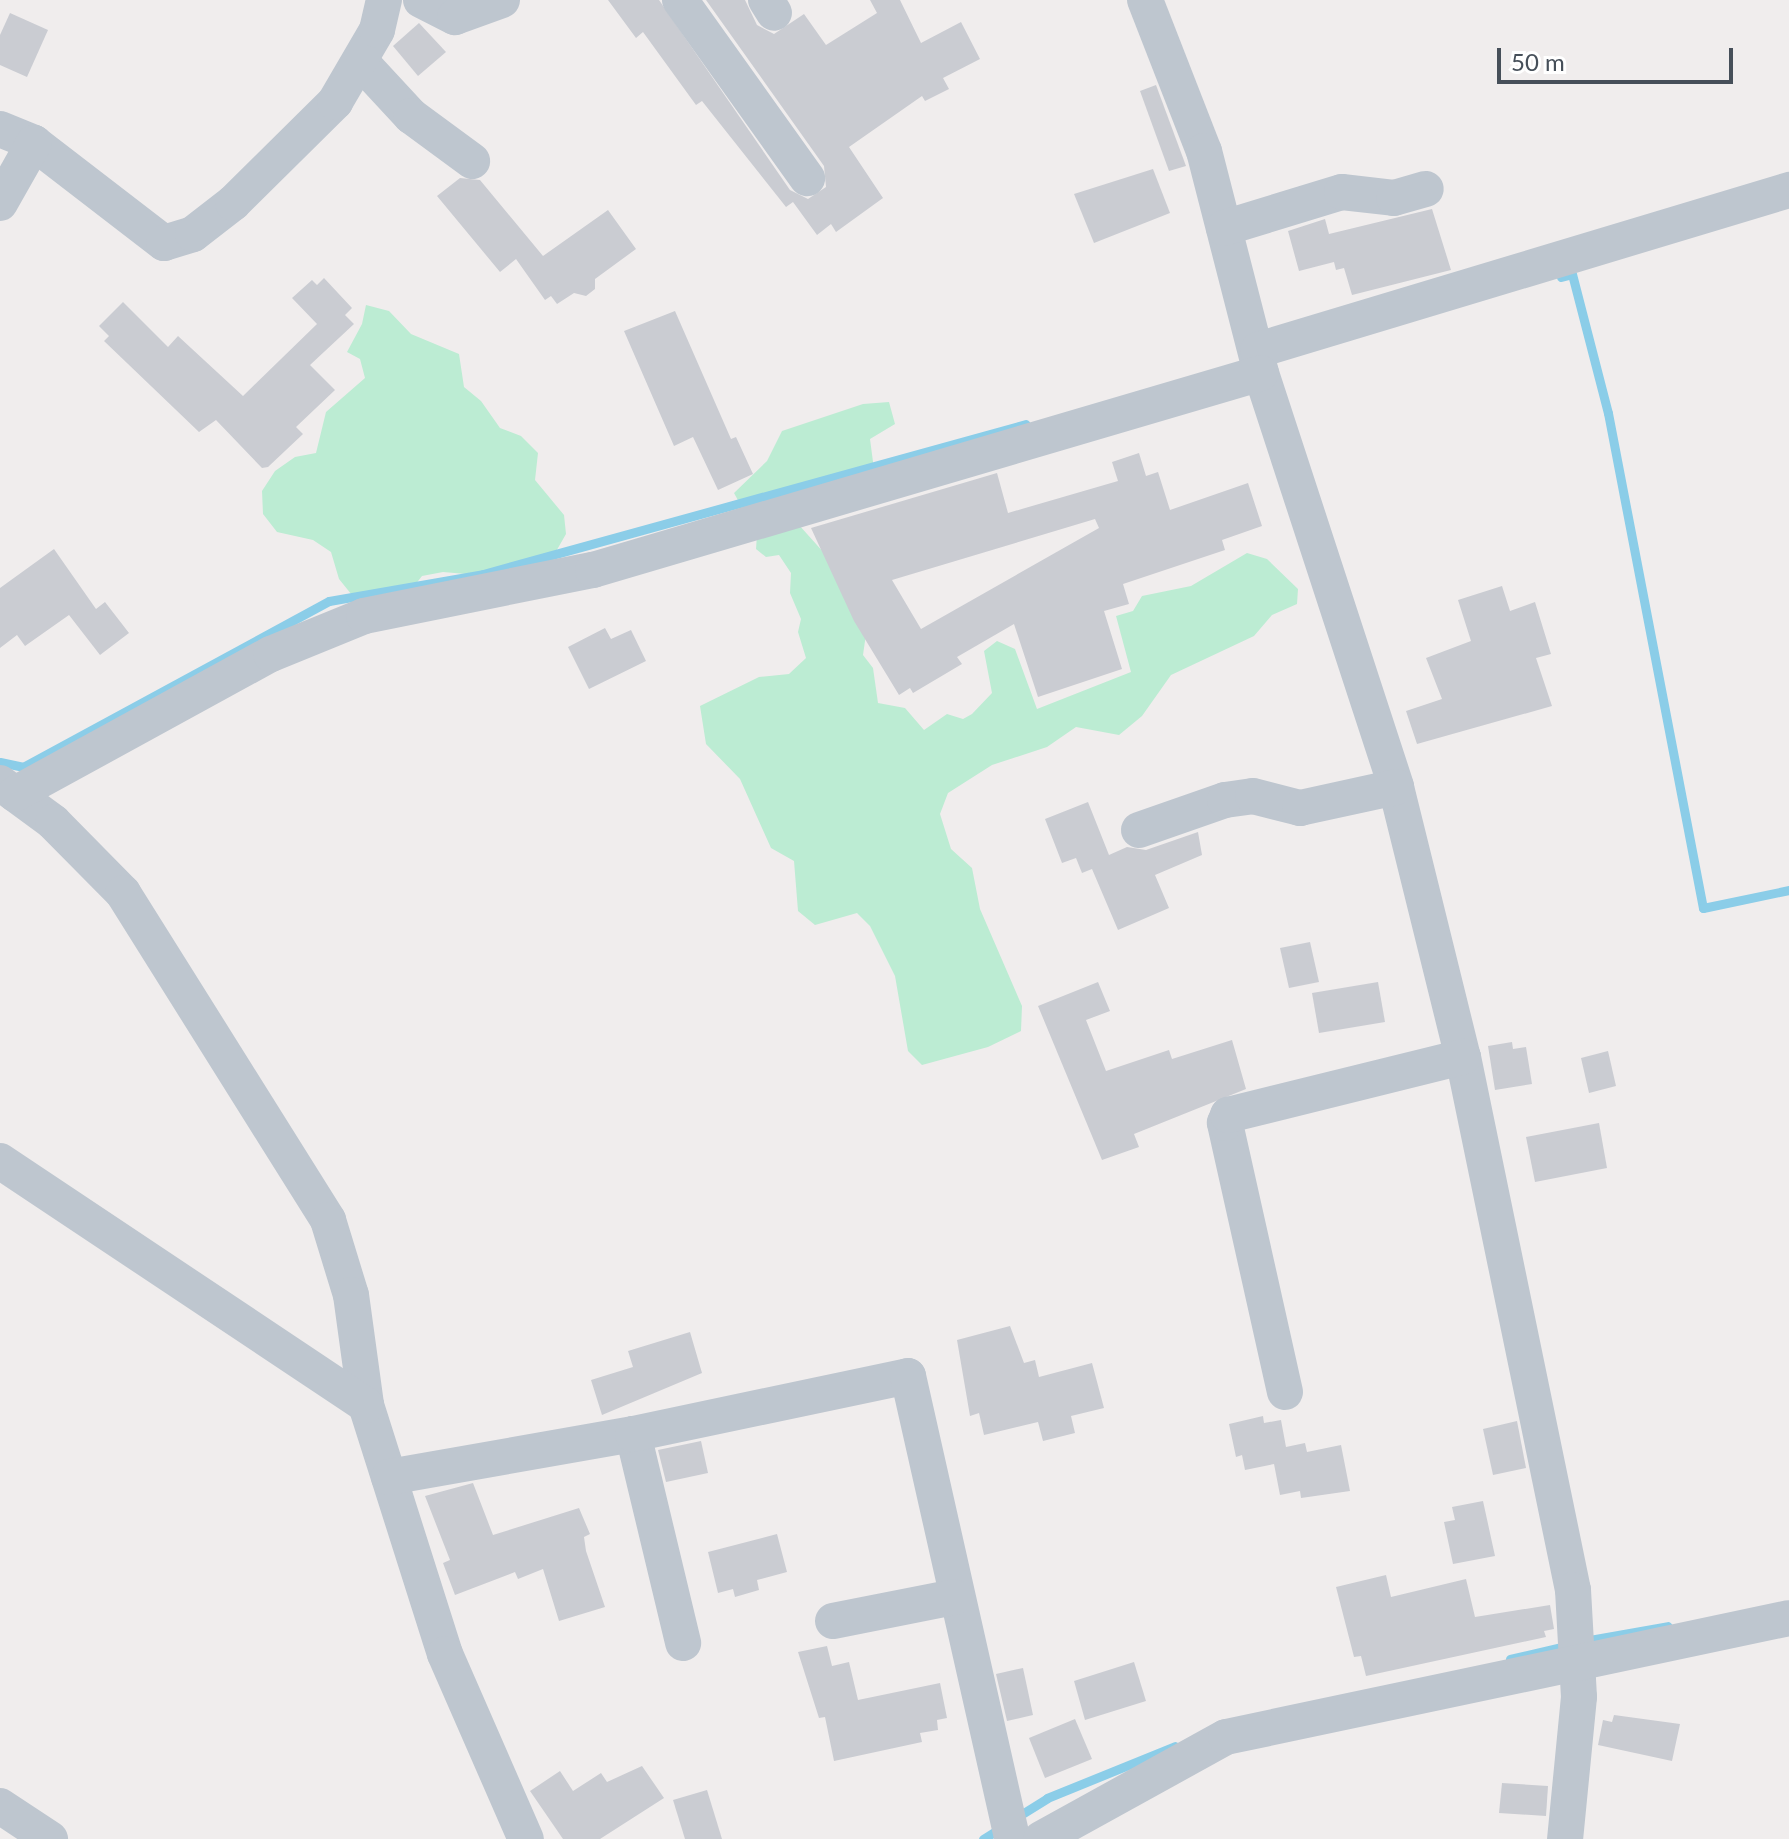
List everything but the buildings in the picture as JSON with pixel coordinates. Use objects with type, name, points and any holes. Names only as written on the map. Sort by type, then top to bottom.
[{"type":"street","points":[[0,129],[34,143],[164,243],[193,234],[233,203],[335,102],[377,30],[384,0]]},
{"type":"street","points":[[421,0],[455,17],[502,0]]},
{"type":"street","points":[[680,0],[807,178]]},
{"type":"street","points":[[1145,0],[1204,151],[1260,362],[1396,787],[1463,1057],[1573,1590],[1579,1697],[1565,1839]]},
{"type":"street","points":[[360,61],[411,116],[472,161]]},
{"type":"street","points":[[0,203],[34,143]]},
{"type":"street","points":[[1224,228],[1342,192],[1394,198],[1426,189]]},
{"type":"street","points":[[526,1839],[445,1654],[366,1405],[351,1295],[328,1220],[123,893],[53,822],[7,788],[271,654],[364,616],[593,570],[1260,362],[1789,190]]},
{"type":"street","points":[[1139,830],[1225,800],[1253,796],[1300,808],[1396,787]]},
{"type":"street","points":[[1285,1392],[1225,1123],[1228,1115],[1463,1057]]},
{"type":"street","points":[[0,1161],[366,1405]]},
{"type":"street","points":[[389,1477],[633,1434],[908,1376],[954,1597],[1012,1839]]},
{"type":"street","points":[[633,1434],[683,1643]]},
{"type":"street","points":[[833,1621],[954,1597]]},
{"type":"street","points":[[1041,1839],[1226,1737],[1577,1660],[1789,1618]]},
{"type":"street","points":[[0,1806],[50,1839]]},
{"type":"green space","points":[[366,305],[389,311],[411,334],[459,354],[464,387],[481,401],[500,428],[521,436],[538,453],[535,480],[564,515],[566,534],[550,562],[500,577],[443,572],[422,576],[408,594],[360,605],[339,579],[331,552],[313,540],[277,532],[263,514],[262,491],[275,471],[295,457],[316,453],[326,412],[365,378],[360,359],[347,352],[362,324]]},
{"type":"green space","points":[[889,402],[895,424],[870,439],[875,477],[799,525],[834,564],[866,634],[863,655],[873,668],[878,703],[905,708],[924,730],[947,714],[963,719],[992,693],[984,651],[997,641],[1015,649],[1037,709],[1131,672],[1116,616],[1133,611],[1142,596],[1191,586],[1247,553],[1267,559],[1298,589],[1297,604],[1272,615],[1254,636],[1171,675],[1142,716],[1119,735],[1076,727],[1047,747],[992,765],[948,793],[940,814],[951,849],[972,868],[980,909],[1022,1006],[1021,1031],[988,1047],[922,1065],[908,1051],[895,976],[870,926],[857,913],[815,925],[798,911],[794,861],[771,848],[740,779],[706,744],[700,706],[759,677],[789,674],[806,658],[798,632],[801,619],[790,593],[791,573],[779,555],[766,557],[756,549],[757,535],[734,493],[767,461],[782,431],[863,404]]},
{"type":"waterway","points":[[1561,277],[1572,274],[1608,413],[1703,908],[1789,890]]},
{"type":"waterway","points":[[0,762],[23,767],[329,601],[483,574],[1026,424]]},
{"type":"waterway","points":[[1584,1641],[1668,1626]]},
{"type":"waterway","points":[[1510,1659],[1570,1645]]},
{"type":"waterway","points":[[1014,1819],[1047,1798],[1175,1746]]},
{"type":"waterway","points":[[983,1839],[1002,1827]]}]
